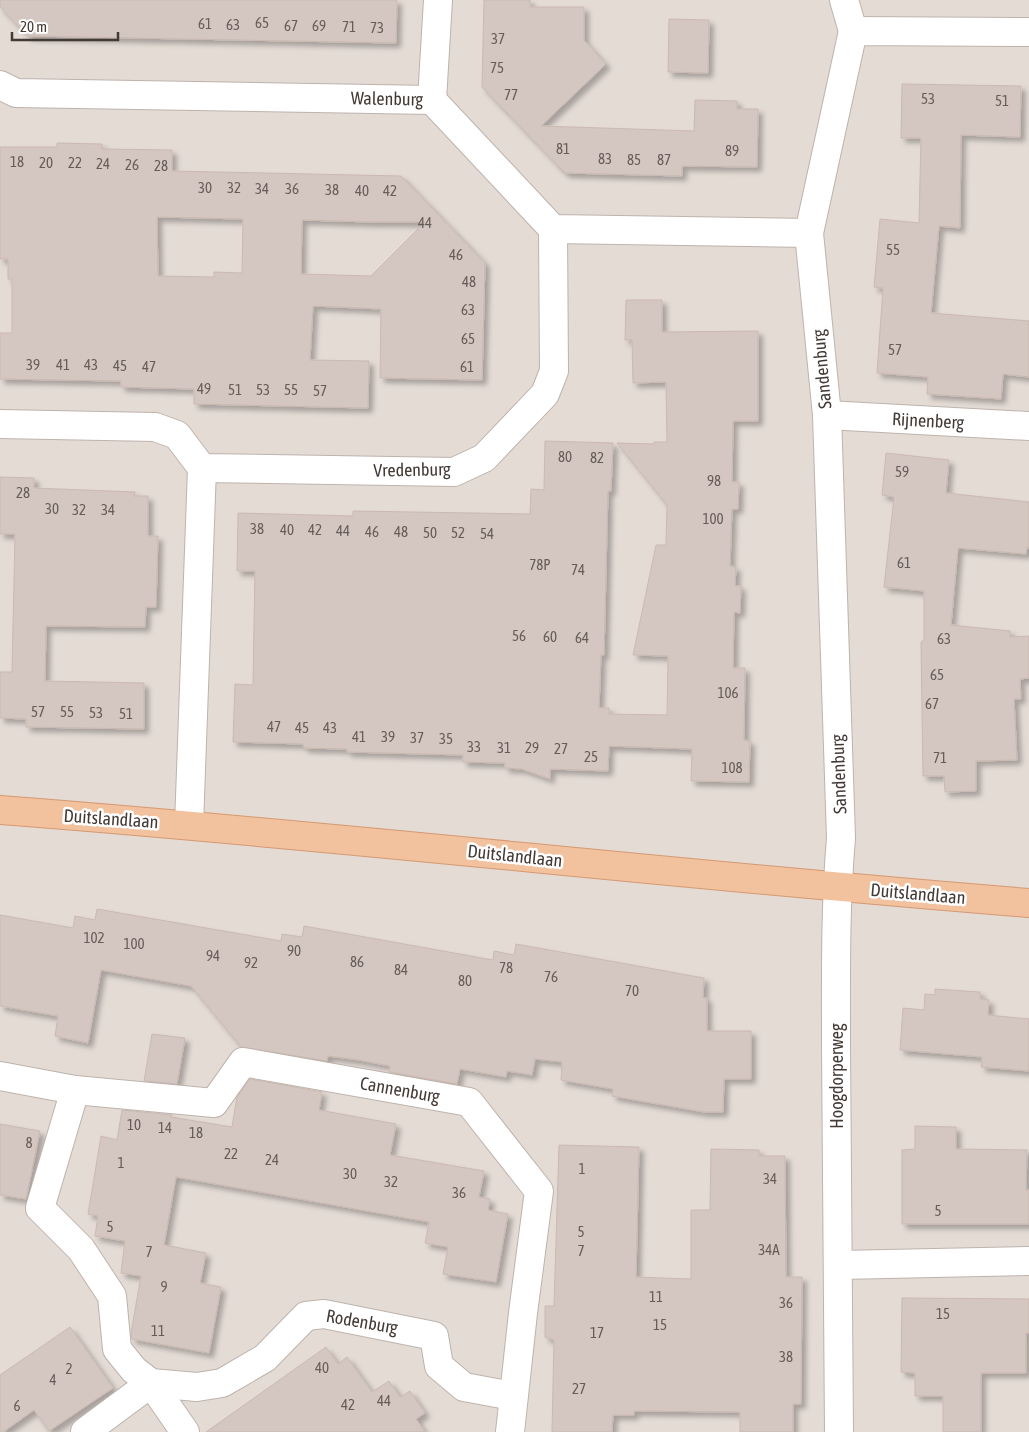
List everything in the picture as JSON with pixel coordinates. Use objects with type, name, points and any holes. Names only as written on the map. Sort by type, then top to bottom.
[{"type":"main road","name":"Duitslandlaan","points":[[0,810],[189,825],[836,888],[1029,903]]},
{"type":"street","points":[[432,100],[438,0]]},
{"type":"street","points":[[844,0],[853,31],[1029,32]]},
{"type":"street","name":"Sandenburg","points":[[836,888],[841,838],[827,415],[809,233],[853,31]]},
{"type":"street","name":"Walenburg","points":[[0,85],[16,93],[432,100],[553,229]]},
{"type":"street","points":[[553,229],[809,233]]},
{"type":"street","name":"Vredenburg","points":[[202,468],[454,472],[484,458],[544,394],[554,371],[553,229]]},
{"type":"street","name":"Rijnenberg","points":[[827,415],[1029,426]]},
{"type":"street","points":[[0,424],[155,427],[177,436],[202,468],[189,825]]},
{"type":"street","name":"Hoogdorperweg","points":[[836,888],[839,1432]]},
{"type":"street","name":"Cannenburg","points":[[0,1076],[75,1090],[214,1103],[243,1062],[469,1102],[539,1191],[510,1432]]},
{"type":"street","points":[[75,1090],[40,1208],[81,1249],[112,1296],[117,1349],[134,1370],[151,1383],[185,1432]]},
{"type":"street","points":[[839,1265],[1029,1261]]},
{"type":"street","name":"Rodenburg","points":[[151,1383],[197,1387],[222,1383],[264,1358],[306,1316],[324,1314],[434,1336],[439,1366],[464,1387],[513,1396]]},
{"type":"street","points":[[85,1432],[151,1383]]},
{"type":"shaded area","points":[[0,0],[1029,0],[1029,1432],[0,1432]]},
{"type":"building","points":[[0,0],[397,0],[396,43],[28,36],[0,7]]},
{"type":"building","points":[[484,0],[530,0],[530,7],[584,7],[584,40],[606,64],[541,126],[694,131],[695,100],[737,101],[737,109],[758,109],[757,167],[682,166],[682,176],[565,173],[482,87]]},
{"type":"building","points":[[669,19],[709,20],[708,73],[668,72]]},
{"type":"building","points":[[902,84],[1021,86],[1020,137],[961,135],[960,228],[939,226],[931,313],[1029,321],[1029,377],[1003,374],[1001,399],[927,394],[928,377],[877,373],[883,288],[874,287],[880,219],[919,223],[921,138],[901,138]]},
{"type":"building","points":[[57,143],[102,144],[102,149],[172,150],[172,171],[401,176],[485,263],[482,380],[380,378],[381,309],[313,306],[310,360],[369,361],[368,408],[194,404],[194,389],[121,387],[121,381],[0,379],[0,333],[12,333],[12,279],[8,279],[8,259],[0,259],[0,147],[57,147]],"holes":[[[157,217],[243,219],[242,273],[214,272],[214,277],[158,276]],[[302,220],[371,222],[425,222],[371,276],[301,274]]]},
{"type":"building","points":[[626,300],[662,300],[662,332],[758,331],[758,421],[733,421],[732,482],[739,482],[738,509],[732,509],[730,566],[736,567],[735,586],[741,586],[740,613],[734,612],[733,668],[745,668],[744,740],[750,741],[749,782],[691,781],[692,749],[609,746],[608,771],[550,769],[550,779],[522,769],[505,768],[505,763],[463,762],[463,755],[347,752],[347,749],[304,748],[303,744],[233,742],[235,684],[253,685],[255,571],[237,571],[238,513],[353,516],[353,511],[530,514],[531,489],[544,490],[545,441],[613,443],[611,491],[608,491],[604,655],[601,655],[599,708],[609,708],[609,714],[667,715],[668,656],[633,655],[656,545],[666,545],[667,505],[617,443],[654,444],[654,442],[667,442],[666,382],[633,383],[632,340],[625,340]]},
{"type":"building","points":[[886,453],[949,460],[946,493],[1029,502],[1029,548],[1027,547],[1026,554],[958,548],[951,625],[1010,631],[1010,637],[1029,636],[1029,678],[1020,679],[1021,699],[1014,699],[1017,760],[976,761],[976,791],[945,792],[944,776],[923,776],[921,642],[924,640],[924,591],[884,587],[894,497],[882,495]]},
{"type":"building","points":[[0,477],[34,478],[34,488],[135,492],[134,496],[148,496],[148,536],[158,536],[156,607],[146,607],[145,627],[46,626],[45,681],[144,683],[144,729],[26,727],[26,719],[0,718],[0,672],[12,672],[15,534],[0,534]]},
{"type":"building","points":[[97,909],[281,941],[282,934],[302,937],[304,926],[493,960],[494,951],[514,955],[516,944],[704,978],[703,998],[707,998],[707,1031],[751,1031],[751,1079],[724,1079],[723,1112],[704,1112],[612,1096],[613,1089],[561,1080],[562,1062],[535,1059],[532,1075],[507,1071],[506,1077],[460,1069],[457,1084],[389,1072],[390,1066],[359,1060],[328,1056],[327,1061],[241,1047],[191,986],[101,970],[88,1043],[55,1036],[58,1016],[0,1006],[0,915],[73,928],[75,916],[95,920]]},
{"type":"building","points":[[935,989],[980,992],[980,999],[989,1000],[988,1015],[1029,1019],[1029,1071],[981,1067],[982,1057],[900,1050],[903,1008],[924,1010],[925,994],[935,995]]},
{"type":"building","points":[[152,1034],[185,1038],[177,1084],[144,1081]]},
{"type":"building","points":[[250,1079],[322,1092],[319,1110],[396,1124],[390,1155],[484,1171],[479,1197],[490,1199],[488,1210],[508,1214],[496,1282],[443,1274],[448,1247],[425,1243],[429,1222],[176,1177],[164,1245],[206,1253],[200,1283],[221,1287],[209,1353],[132,1339],[131,1333],[141,1276],[121,1273],[125,1241],[95,1236],[98,1216],[88,1214],[101,1136],[117,1140],[122,1110],[172,1115],[171,1117],[232,1127],[237,1097]]},
{"type":"building","points":[[0,1124],[40,1131],[26,1199],[0,1195]]},
{"type":"building","points":[[915,1126],[956,1127],[956,1149],[1027,1150],[1026,1190],[1029,1190],[1029,1224],[902,1224],[902,1150],[915,1149]]},
{"type":"building","points":[[559,1145],[639,1147],[636,1277],[691,1279],[691,1210],[710,1210],[711,1149],[759,1150],[759,1156],[785,1156],[786,1277],[802,1277],[801,1404],[793,1404],[793,1432],[740,1432],[740,1412],[634,1411],[634,1415],[613,1415],[612,1432],[552,1432],[554,1340],[545,1337],[545,1306],[554,1306]]},
{"type":"building","points":[[902,1298],[1029,1299],[1029,1333],[1026,1333],[1026,1373],[981,1373],[981,1432],[943,1432],[943,1396],[915,1396],[915,1373],[901,1372]]},
{"type":"building","points":[[70,1327],[113,1388],[49,1431],[34,1410],[3,1432],[0,1432],[0,1375]]},
{"type":"building","points":[[326,1347],[338,1364],[347,1357],[372,1392],[389,1381],[400,1397],[410,1391],[425,1413],[416,1419],[425,1432],[206,1432]]}]
